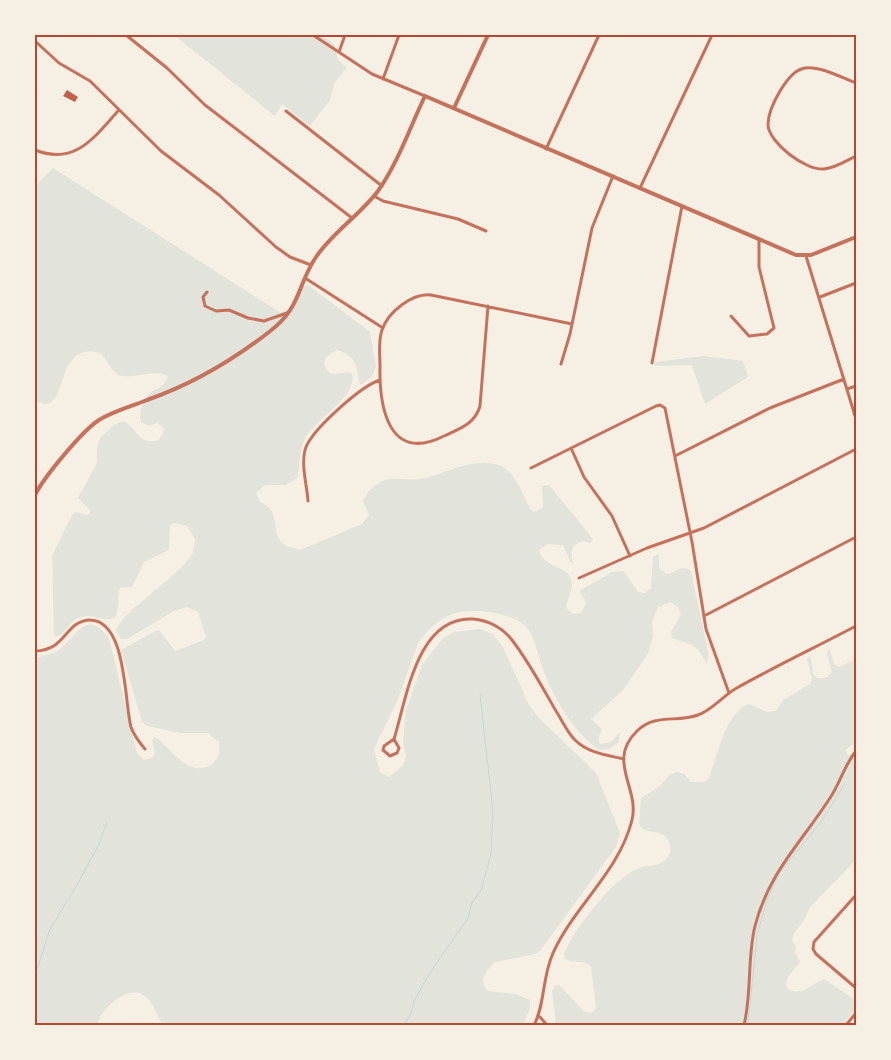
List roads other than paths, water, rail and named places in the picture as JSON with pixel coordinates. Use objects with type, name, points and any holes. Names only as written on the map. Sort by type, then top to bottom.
[{"type":"street","points":[[126,35],[167,68],[205,105],[352,218]]},
{"type":"street","points":[[313,35],[383,79],[796,255],[806,256],[856,236]]},
{"type":"street","points":[[339,52],[345,35]]},
{"type":"street","points":[[383,79],[399,35]]},
{"type":"street","points":[[454,108],[488,35]]},
{"type":"street","points":[[546,149],[599,35]]},
{"type":"street","points":[[640,188],[712,35]]},
{"type":"street","points":[[35,41],[59,63],[90,81],[168,157],[219,195],[276,247],[290,257],[312,265]]},
{"type":"street","points":[[856,83],[813,68],[798,70],[786,80],[770,113],[768,124],[770,135],[776,143],[811,168],[828,168],[856,156]]},
{"type":"street","points":[[35,495],[46,478],[88,430],[106,416],[124,407],[148,400],[203,374],[254,342],[285,318],[292,310],[305,278],[325,246],[382,186],[425,96]]},
{"type":"street","points":[[35,150],[56,155],[79,149],[119,110]]},
{"type":"street","points":[[286,111],[382,186]]},
{"type":"street","points":[[561,364],[572,324],[592,228],[612,176]]},
{"type":"street","points":[[374,196],[458,219],[486,231]]},
{"type":"street","points":[[652,362],[682,206]]},
{"type":"street","points":[[731,316],[750,336],[767,334],[774,328],[760,267],[759,239]]},
{"type":"street","points":[[806,256],[856,419]]},
{"type":"street","points":[[305,278],[383,328]]},
{"type":"street","points":[[820,297],[856,283]]},
{"type":"street","points":[[207,292],[203,297],[205,306],[216,311],[229,310],[248,318],[264,321],[281,316],[292,310]]},
{"type":"street","points":[[488,306],[480,406],[477,416],[468,424],[429,443],[417,445],[409,443],[394,431],[387,420],[380,398],[380,341],[383,328],[389,318],[408,301],[423,294],[488,306],[572,324]]},
{"type":"street","points":[[675,456],[770,408],[844,379]]},
{"type":"street","points":[[308,500],[304,461],[308,442],[364,388],[380,380]]},
{"type":"street","points":[[847,389],[856,386]]},
{"type":"street","points":[[531,468],[656,406],[662,406],[666,411],[708,636],[729,693]]},
{"type":"street","points":[[571,448],[584,477],[612,516],[630,556]]},
{"type":"street","points":[[579,578],[630,556],[690,534],[856,449]]},
{"type":"street","points":[[704,616],[856,537]]},
{"type":"street","points":[[394,739],[399,748],[397,753],[390,756],[383,750],[384,746],[394,739],[417,664],[427,642],[437,631],[452,622],[477,619],[498,627],[513,641],[575,740],[594,752],[624,759]]},
{"type":"street","points":[[35,651],[52,649],[72,627],[82,622],[94,621],[106,626],[114,636],[118,650],[132,727],[137,740],[145,749]]},
{"type":"street","points":[[534,1025],[540,1017],[543,984],[553,953],[575,916],[616,861],[630,828],[634,805],[624,770],[624,759],[631,738],[645,724],[661,718],[687,718],[701,714],[729,693],[856,626]]},
{"type":"street","points":[[744,1025],[754,931],[766,894],[782,864],[819,816],[838,786],[856,751]]},
{"type":"street","points":[[856,895],[814,942],[813,947],[816,954],[856,988]]},
{"type":"street","points":[[846,1025],[856,1013]]},
{"type":"street","points":[[540,1017],[548,1025]]},
{"type":"waterway","points":[[404,1025],[410,1016],[414,1001],[429,974],[468,918],[472,903],[481,890],[491,854],[493,811],[480,694]]},
{"type":"waterway","points":[[781,871],[821,822],[845,783]]},
{"type":"waterway","points":[[35,976],[50,929],[99,844],[107,822]]},
{"type":"waterway","points":[[748,1025],[757,935],[768,897],[779,874]]}]
